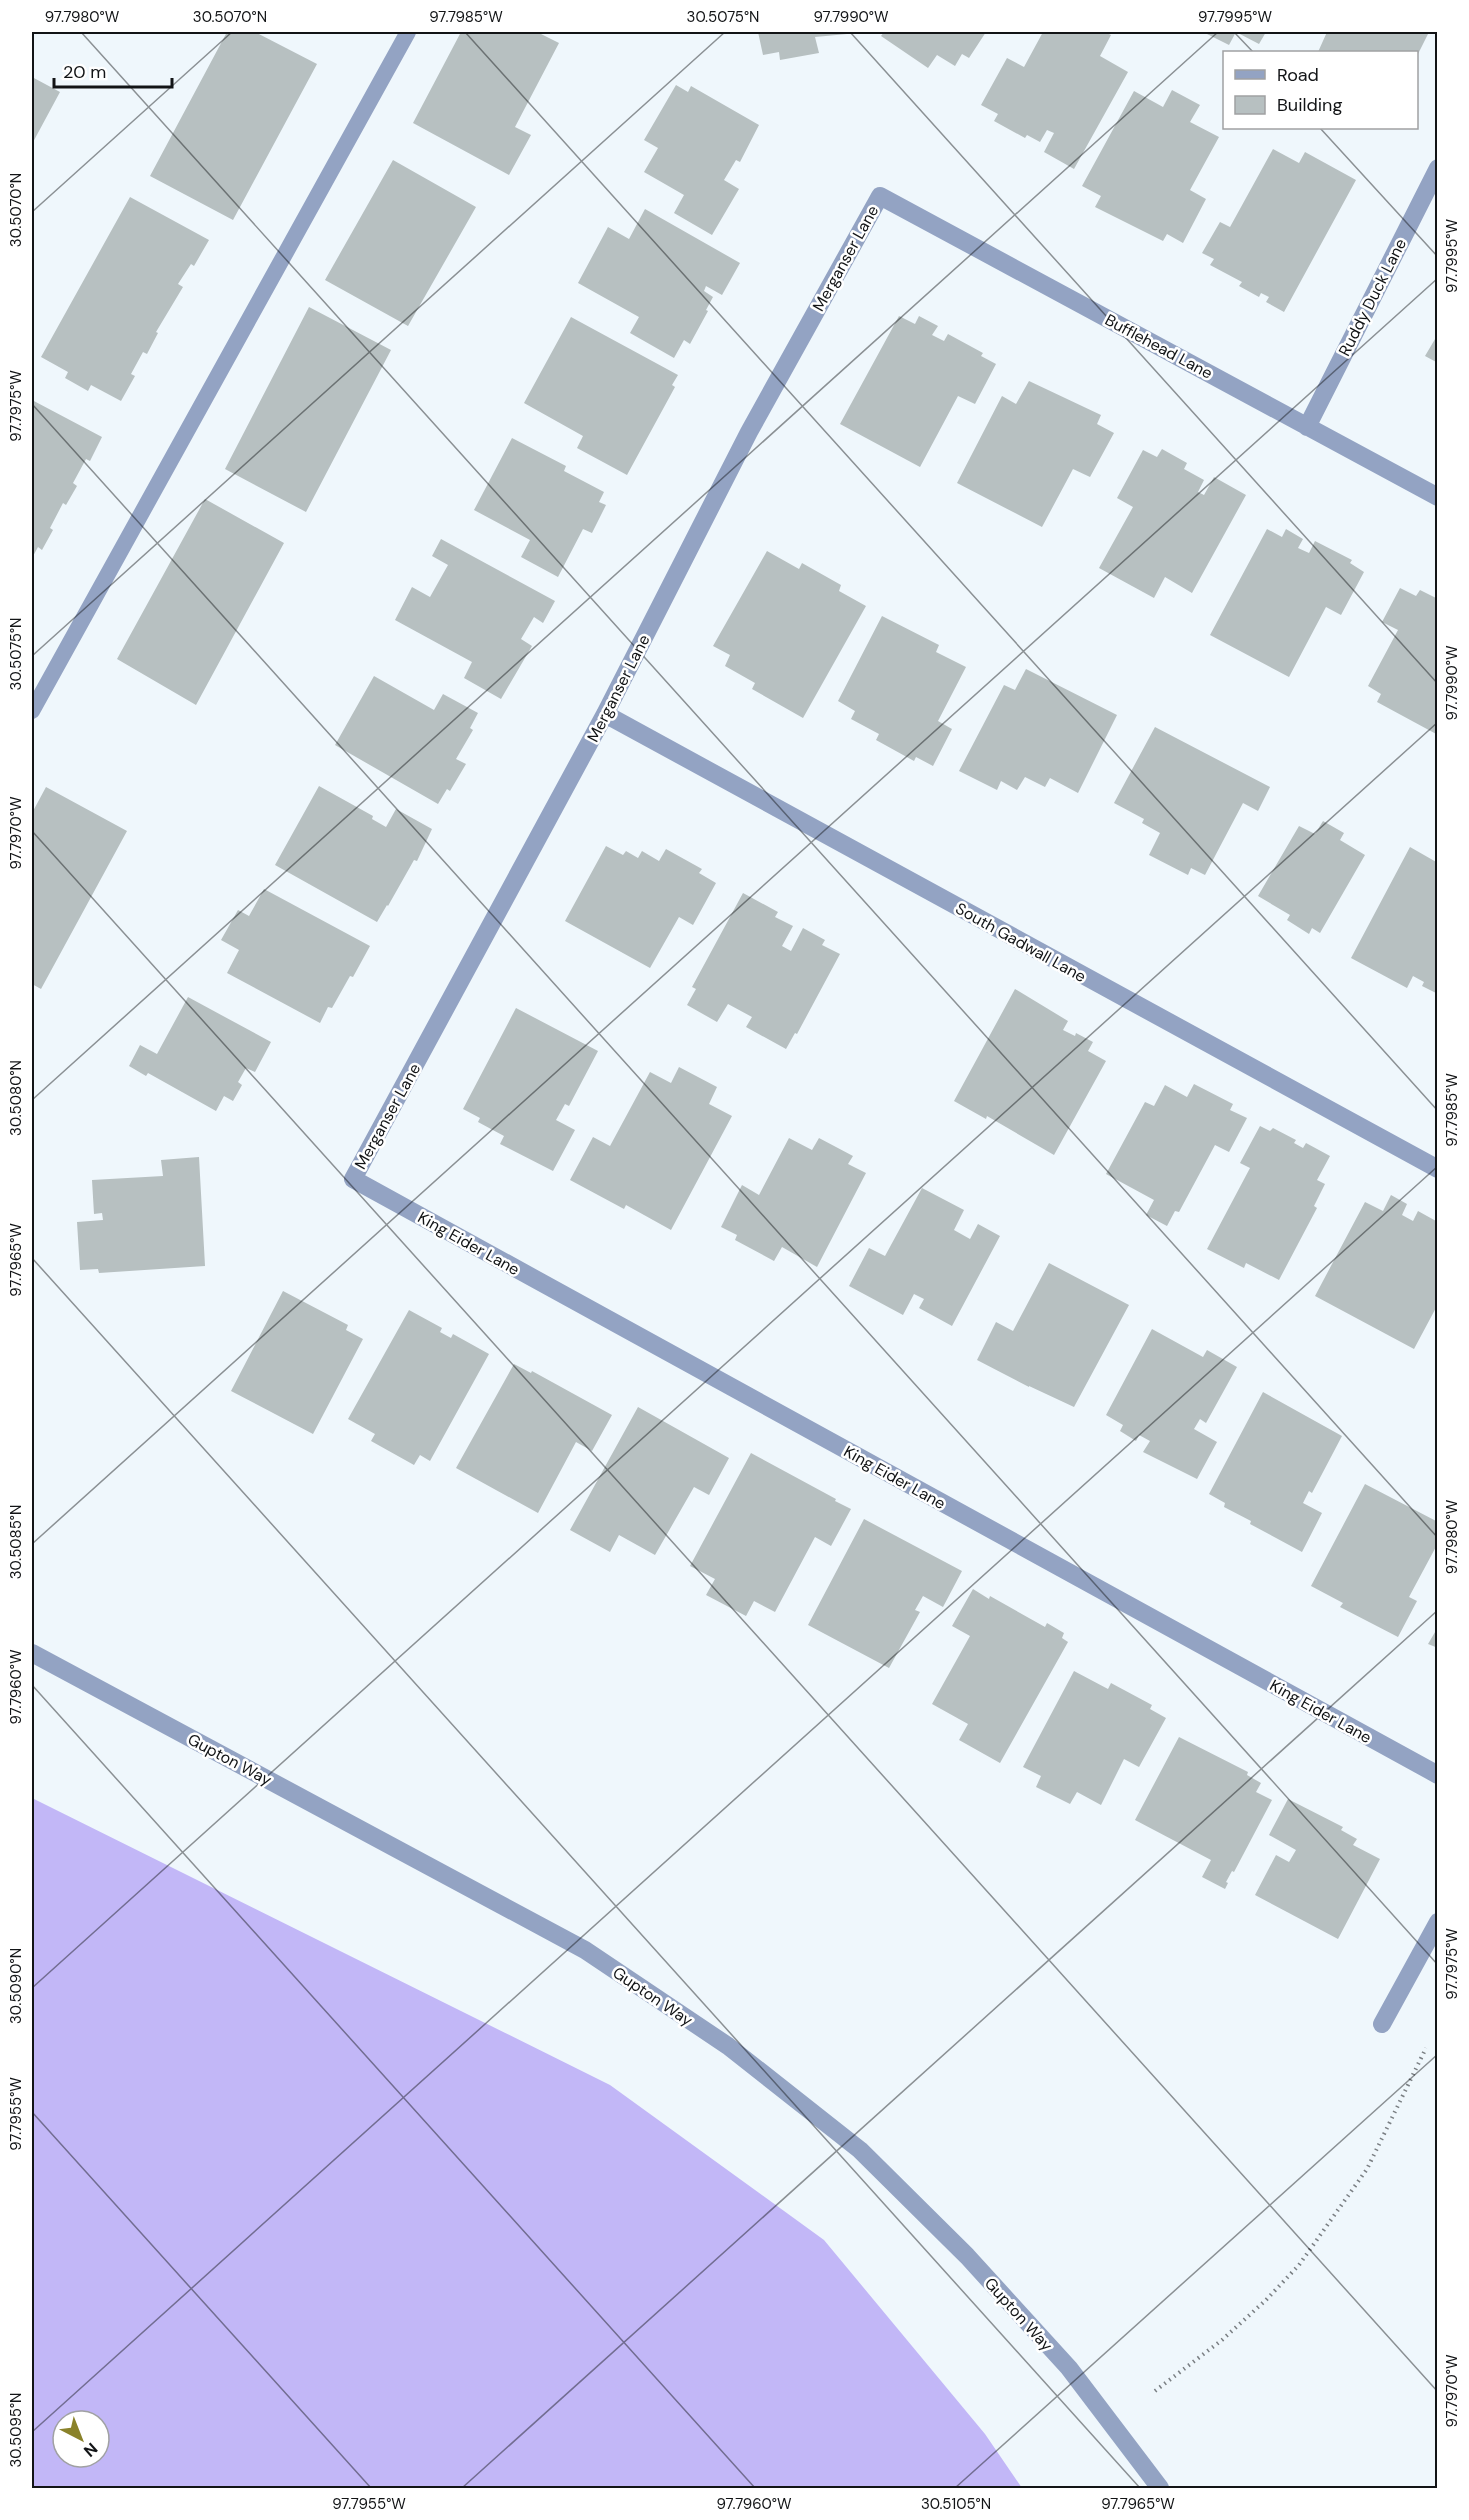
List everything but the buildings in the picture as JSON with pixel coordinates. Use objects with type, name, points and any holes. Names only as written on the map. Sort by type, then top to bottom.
[{"type":"street","name":"Ruddy Duck Lane","points":[[1307,427],[1437,168]]},
{"type":"street","name":"Bufflehead Lane","points":[[880,196],[1437,497]]},
{"type":"street","name":"Merganser Lane","points":[[353,1179],[606,714],[749,432],[880,196]]},
{"type":"street","name":"South Gadwall Lane","points":[[606,714],[1437,1169]]},
{"type":"street","name":"King Eider Lane","points":[[353,1179],[1437,1775]]},
{"type":"street","name":"Gupton Way","points":[[32,1653],[585,1950],[728,2046],[860,2150],[967,2256],[1069,2368],[1160,2488]]},
{"type":"street","points":[[1382,2024],[1437,1922]]},
{"type":"lane","points":[[32,711],[408,32]]},
{"type":"path","points":[[1155,2391],[1222,2340],[1266,2300],[1299,2265],[1366,2169],[1425,2048]]},
{"type":"shaded area","points":[[32,1798],[610,2085],[824,2240],[985,2434],[1022,2488],[32,2488]]}]
